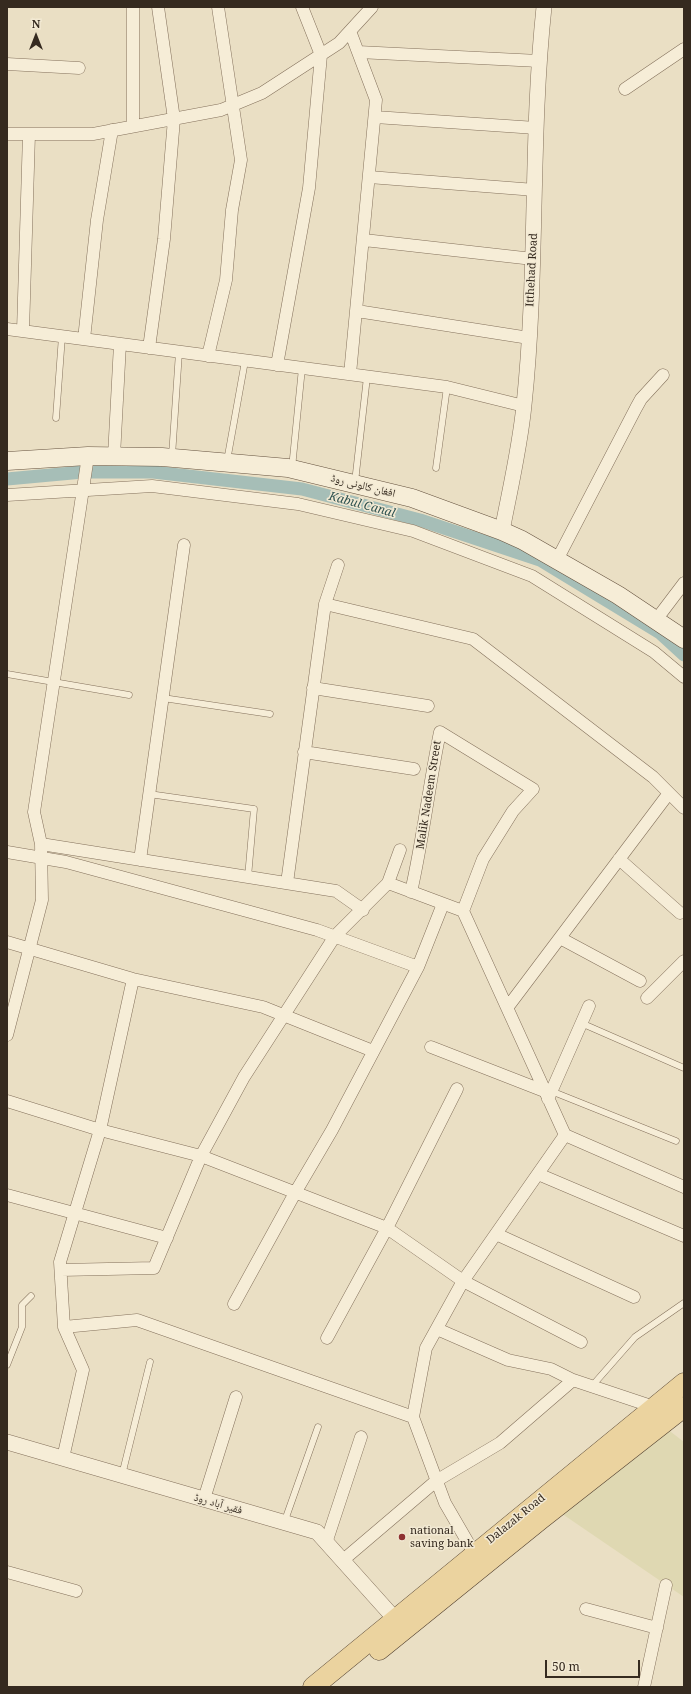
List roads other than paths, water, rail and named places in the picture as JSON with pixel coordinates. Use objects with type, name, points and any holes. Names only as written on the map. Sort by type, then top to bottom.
[{"type":"main road","name":"افغان کالونی روڈ","points":[[7,461],[88,459],[114,456],[172,458],[227,463],[292,469],[412,498],[502,530],[618,595],[682,635]]},
{"type":"main road","name":"Dalazak Road","points":[[313,1687],[370,1648],[456,1578],[655,1414],[684,1383]]},
{"type":"main road","name":"Dalazak Road","points":[[332,1687],[370,1648],[395,1619],[456,1578],[474,1553],[655,1414],[684,1407]]},
{"type":"street","points":[[133,7],[133,126]]},
{"type":"street","points":[[149,348],[164,238],[174,119],[158,7]]},
{"type":"street","points":[[208,356],[226,280],[232,210],[241,160],[218,7]]},
{"type":"street","points":[[277,365],[309,188],[321,54],[302,7]]},
{"type":"street","points":[[7,134],[93,134],[221,110],[262,93],[339,43],[350,31],[360,12],[372,7]]},
{"type":"street","name":"Itthehad Road","points":[[502,530],[524,406],[534,259],[536,128],[539,62],[544,7]]},
{"type":"street","points":[[350,31],[376,100],[370,177],[350,374]]},
{"type":"street","points":[[625,89],[684,50]]},
{"type":"street","points":[[358,52],[539,62]]},
{"type":"street","points":[[7,64],[79,68]]},
{"type":"street","points":[[375,117],[536,128]]},
{"type":"street","points":[[84,339],[97,220],[112,130]]},
{"type":"street","points":[[23,331],[29,134]]},
{"type":"street","points":[[370,177],[535,190]]},
{"type":"street","points":[[364,240],[534,259]]},
{"type":"street","points":[[357,311],[529,338]]},
{"type":"street","points":[[7,329],[447,387],[524,406]]},
{"type":"street","points":[[114,456],[120,344]]},
{"type":"street","points":[[557,560],[641,399],[663,375]]},
{"type":"street","points":[[7,1034],[42,900],[41,844],[34,812],[88,459]]},
{"type":"street","points":[[7,495],[84,487],[152,486],[290,503],[413,531],[532,576],[654,652],[684,677]]},
{"type":"street","points":[[140,860],[184,545]]},
{"type":"street","points":[[287,882],[325,604],[338,564]]},
{"type":"street","points":[[656,620],[684,583]]},
{"type":"street","points":[[325,604],[473,639],[653,777],[684,808]]},
{"type":"street","points":[[313,688],[428,706]]},
{"type":"street","name":"Malik Nadeem Street","points":[[411,892],[440,732],[533,789],[513,811],[483,859],[463,911]]},
{"type":"street","points":[[304,752],[414,770]]},
{"type":"street","points":[[507,1008],[669,793]]},
{"type":"street","points":[[41,844],[336,890],[363,910]]},
{"type":"street","points":[[61,1270],[154,1268],[201,1156],[244,1077],[335,936],[363,910],[388,883],[400,850]]},
{"type":"street","points":[[7,852],[66,862],[335,936],[418,967]]},
{"type":"street","points":[[619,859],[680,913]]},
{"type":"street","points":[[388,883],[463,911],[548,1094],[565,1135],[684,1187]]},
{"type":"street","points":[[234,1304],[295,1193],[332,1130],[418,967],[443,904]]},
{"type":"street","points":[[560,938],[640,981]]},
{"type":"street","points":[[7,942],[134,979],[263,1006],[373,1051]]},
{"type":"street","points":[[647,998],[684,961]]},
{"type":"street","points":[[63,1458],[83,1370],[64,1328],[60,1262],[100,1130],[134,979]]},
{"type":"street","points":[[548,1094],[588,1006]]},
{"type":"street","points":[[432,1047],[548,1094]]},
{"type":"street","points":[[327,1338],[387,1228],[457,1088]]},
{"type":"street","points":[[7,1101],[100,1130],[201,1156],[387,1228],[463,1281],[581,1342]]},
{"type":"street","points":[[474,1553],[445,1503],[413,1417],[426,1348],[463,1281],[565,1135]]},
{"type":"street","points":[[538,1174],[684,1236]]},
{"type":"street","points":[[7,1195],[167,1238]]},
{"type":"street","points":[[496,1234],[634,1298]]},
{"type":"street","points":[[64,1328],[137,1320],[413,1417]]},
{"type":"street","points":[[436,1329],[508,1360],[552,1369],[574,1380],[592,1386],[655,1414]]},
{"type":"street","points":[[342,1561],[436,1481],[500,1443],[574,1380]]},
{"type":"street","points":[[204,1499],[236,1397]]},
{"type":"street","points":[[326,1542],[361,1437]]},
{"type":"street","name":"فقیر آباد روڈ","points":[[7,1444],[63,1458],[317,1532],[395,1619]]},
{"type":"street","points":[[7,1572],[76,1591]]},
{"type":"street","points":[[644,1687],[666,1585]]},
{"type":"street","points":[[586,1609],[657,1628]]},
{"type":"lane","points":[[56,418],[62,336]]},
{"type":"lane","points":[[172,458],[178,352]]},
{"type":"lane","points":[[227,463],[245,361]]},
{"type":"lane","points":[[292,469],[302,368]]},
{"type":"lane","points":[[355,484],[367,377]]},
{"type":"lane","points":[[436,468],[447,387]]},
{"type":"lane","points":[[7,674],[129,695]]},
{"type":"lane","points":[[163,698],[270,714]]},
{"type":"lane","points":[[149,794],[254,809],[248,877]]},
{"type":"lane","points":[[581,1023],[684,1068]]},
{"type":"lane","points":[[548,1094],[676,1141]]},
{"type":"lane","points":[[7,1365],[22,1328],[22,1305],[31,1296]]},
{"type":"lane","points":[[592,1386],[635,1337],[684,1303]]},
{"type":"lane","points":[[122,1476],[150,1362]]},
{"type":"lane","points":[[284,1523],[318,1427]]},
{"type":"waterway","name":"Kabul Canal","points":[[7,479],[83,472],[153,472],[302,489],[420,520],[540,560],[660,633],[684,655]]},
{"type":"place","name":"national saving bank","points":[[402,1537]]}]
